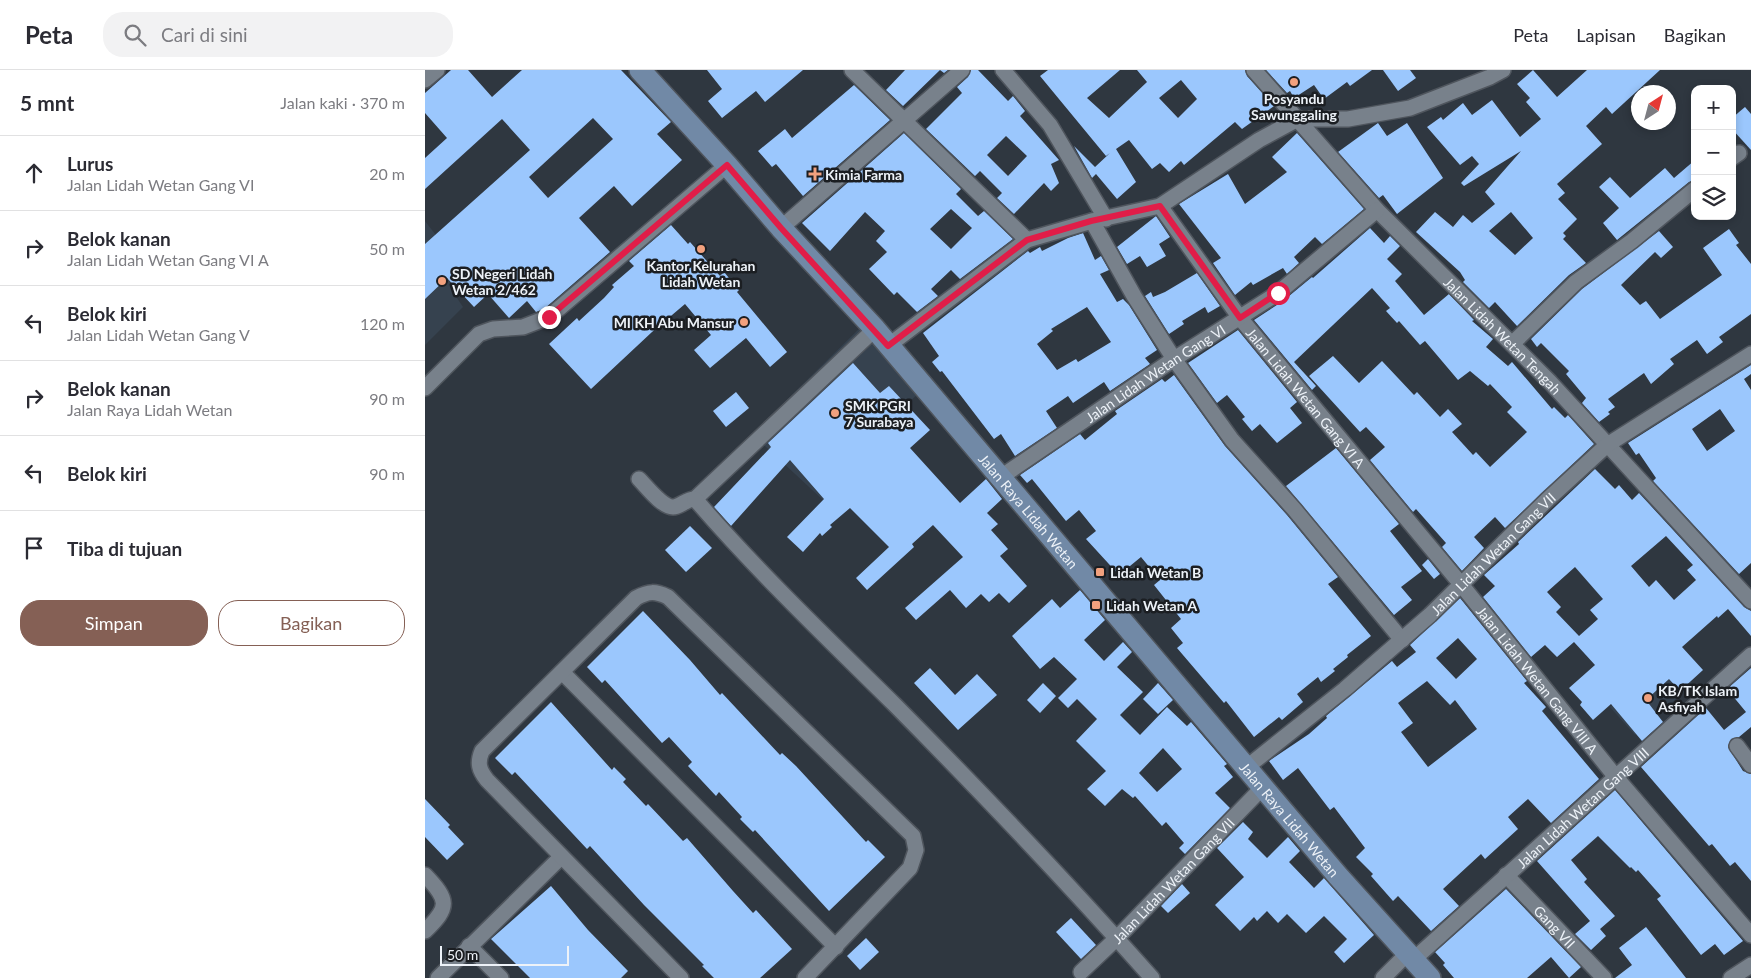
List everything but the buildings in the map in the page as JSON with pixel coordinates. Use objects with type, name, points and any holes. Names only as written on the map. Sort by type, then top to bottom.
[{"type":"main road","name":"Jalan Raya Lidah Wetan","points":[[640,70],[727,165],[781,228],[875,329],[1247,768],[1430,978]]},
{"type":"street","points":[[425,80],[437,70]]},
{"type":"street","points":[[852,70],[1027,240]]},
{"type":"street","points":[[781,228],[962,70]]},
{"type":"street","points":[[1003,70],[1050,125],[1099,220],[1134,296],[1173,359],[1232,440],[1294,509],[1402,640]]},
{"type":"street","name":"Jalan Lidah Wetan Tengah","points":[[1254,70],[1377,210],[1512,344],[1751,601]]},
{"type":"street","points":[[888,346],[1027,240],[1099,220],[1160,206],[1259,140],[1298,119],[1348,119],[1410,108],[1490,77],[1503,70]]},
{"type":"street","points":[[425,388],[479,334],[493,329],[523,327],[549,317],[727,165]]},
{"type":"street","points":[[1512,344],[1577,282],[1632,241],[1691,192]]},
{"type":"street","name":"Jalan Lidah Wetan Gang VI A","points":[[1160,206],[1240,318],[1460,583]]},
{"type":"street","name":"Jalan Lidah Wetan Gang VI","points":[[1001,477],[1173,359],[1278,293],[1377,210]]},
{"type":"street","points":[[639,479],[656,497],[668,506],[673,507],[686,500],[695,499],[875,329]]},
{"type":"street","name":"Jalan Lidah Wetan Gang VII","points":[[1247,768],[1345,690],[1430,615],[1460,583],[1607,445],[1751,354]]},
{"type":"street","points":[[695,499],[1117,938],[1152,978]]},
{"type":"street","name":"Jalan Lidah Wetan Gang VIII A","points":[[1460,583],[1615,776],[1751,935]]},
{"type":"street","points":[[681,978],[487,780],[480,771],[478,760],[482,750],[636,598],[647,591],[657,592],[668,597],[913,836],[916,850],[910,868],[805,978]]},
{"type":"street","name":"Jalan Lidah Wetan Gang VIII","points":[[1383,978],[1506,875],[1751,655]]},
{"type":"street","points":[[562,672],[836,946]]},
{"type":"street","points":[[1737,746],[1751,765]]},
{"type":"street","name":"Jalan Lidah Wetan Gang VII","points":[[1081,972],[1117,938],[1264,786]]},
{"type":"street","points":[[438,978],[561,857]]},
{"type":"street","points":[[425,875],[443,898],[441,916],[425,931]]},
{"type":"street","name":"Gang VII","points":[[1506,875],[1604,978]]},
{"type":"street","points":[[469,946],[501,978]]},
{"type":"street","points":[[1731,978],[1751,965]]},
{"type":"shaded area","name":"SD Negeri Lidah Wetan 2/462","points":[[425,221],[466,274],[451,289],[463,307],[425,345]]},
{"type":"shaded area","name":"SMK PGRI 7 Surabaya","points":[[860,328],[919,393],[870,438],[879,449],[823,500],[752,434]]},
{"type":"shaded area","name":"KB/TK Islam Asfiyah","points":[[1666,654],[1693,684],[1635,735],[1610,707]]},
{"type":"place","name":"Posyandu Sawunggaling","points":[[1294,82]]},
{"type":"place","name":"Kimia Farma","points":[[815,174]]},
{"type":"place","name":"Kantor Kelurahan Lidah Wetan","points":[[701,249]]},
{"type":"place","name":"SD Negeri Lidah Wetan 2/462","points":[[442,281]]},
{"type":"place","name":"MI KH Abu Mansur","points":[[744,322]]},
{"type":"place","name":"SMK PGRI 7 Surabaya","points":[[835,413]]},
{"type":"place","name":"Lidah Wetan B","points":[[1100,572]]},
{"type":"place","name":"Lidah Wetan A","points":[[1096,605]]},
{"type":"place","name":"KB/TK Islam Asfiyah","points":[[1648,698]]},
{"type":"route","points":[[549,317],[727,165],[781,228],[875,329],[888,346],[1027,240],[1056,233],[1091,221],[1160,206],[1240,318],[1278,293]]}]
